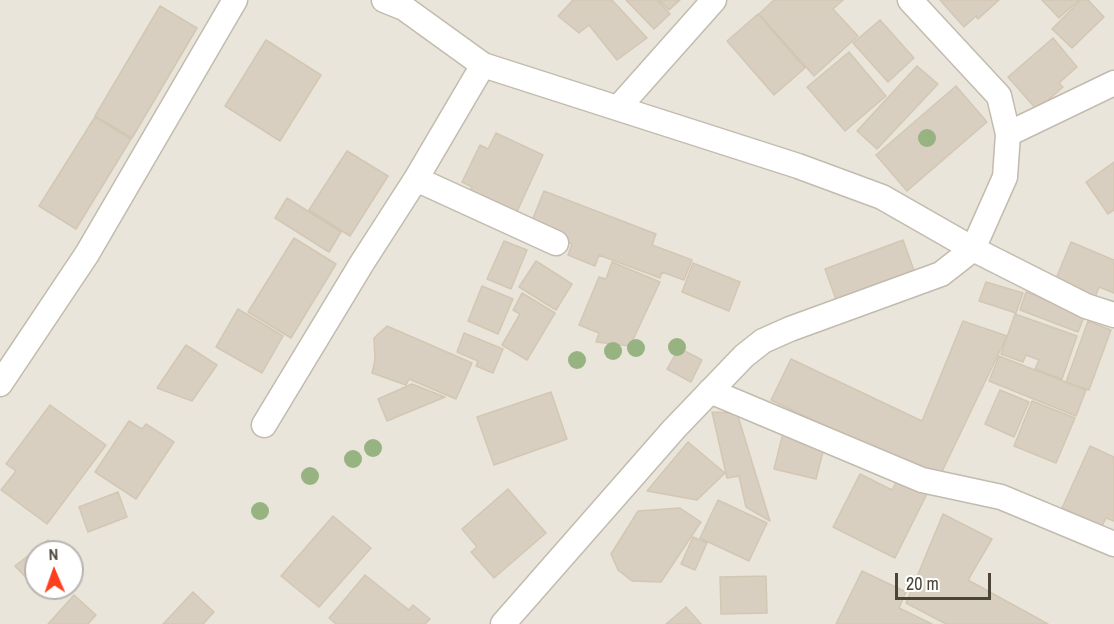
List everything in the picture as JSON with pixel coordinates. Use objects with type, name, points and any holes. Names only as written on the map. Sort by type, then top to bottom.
[{"type":"street","points":[[0,384],[87,254],[235,0]]},
{"type":"street","points":[[618,108],[714,0]]},
{"type":"street","points":[[503,624],[710,391],[744,356],[763,341],[940,274],[973,249],[1005,177],[1008,134],[999,96],[910,0]]},
{"type":"street","points":[[400,3],[483,64],[798,166],[882,197],[973,249],[1086,306],[1114,315]]},
{"type":"street","points":[[264,425],[362,262],[417,179],[483,64]]},
{"type":"street","points":[[1008,134],[1114,83]]},
{"type":"street","points":[[417,179],[556,243]]},
{"type":"street","points":[[710,391],[922,480],[1001,497],[1114,544]]},
{"type":"shaded area","points":[[0,0],[1114,0],[1114,624],[0,624]]},
{"type":"building","points":[[573,0],[612,0],[647,38],[617,60],[589,25],[579,33],[558,16]]},
{"type":"building","points":[[626,0],[657,0],[670,14],[654,29]]},
{"type":"building","points":[[659,0],[680,0],[669,10]]},
{"type":"building","points":[[774,0],[843,0],[833,9],[858,36],[814,76],[759,14]]},
{"type":"building","points":[[940,0],[999,0],[978,19],[976,16],[964,27]]},
{"type":"building","points":[[1042,0],[1079,0],[1059,18]]},
{"type":"building","points":[[1081,0],[1088,0],[1104,17],[1072,48],[1052,29]]},
{"type":"building","points":[[160,6],[197,28],[132,138],[95,116]]},
{"type":"building","points":[[758,14],[805,68],[774,95],[727,41]]},
{"type":"building","points":[[880,20],[914,58],[888,82],[853,43]]},
{"type":"building","points":[[1053,38],[1077,67],[1059,83],[1063,87],[1037,110],[1008,77]]},
{"type":"building","points":[[266,40],[321,75],[280,141],[225,106]]},
{"type":"building","points":[[849,52],[886,96],[845,131],[807,87]]},
{"type":"building","points":[[917,66],[938,84],[877,149],[857,131]]},
{"type":"building","points":[[956,86],[987,122],[907,191],[876,155]]},
{"type":"building","points":[[95,117],[131,139],[76,229],[39,206]]},
{"type":"building","points":[[496,133],[543,155],[515,216],[468,194],[472,187],[462,182],[480,145],[488,149]]},
{"type":"building","points":[[347,151],[388,176],[350,236],[309,210]]},
{"type":"building","points":[[1114,162],[1114,210],[1108,214],[1086,182]]},
{"type":"building","points":[[544,191],[656,234],[652,245],[692,260],[684,280],[662,272],[660,278],[599,255],[595,266],[568,255],[572,244],[529,228]]},
{"type":"building","points":[[287,198],[341,232],[329,252],[275,218]]},
{"type":"building","points":[[294,238],[336,264],[291,338],[248,312]]},
{"type":"building","points":[[903,240],[916,276],[838,305],[825,269]]},
{"type":"building","points":[[504,241],[527,250],[511,289],[487,279]]},
{"type":"building","points":[[1071,242],[1114,260],[1114,293],[1099,287],[1093,303],[1053,286]]},
{"type":"building","points":[[536,261],[572,284],[556,310],[519,287]]},
{"type":"building","points":[[612,262],[660,282],[630,346],[596,342],[599,333],[579,325],[599,277],[606,279]]},
{"type":"building","points":[[693,263],[740,282],[729,311],[682,292]]},
{"type":"building","points":[[986,282],[1023,293],[1016,313],[979,301]]},
{"type":"building","points":[[482,286],[513,299],[498,334],[468,321]]},
{"type":"building","points":[[1026,292],[1085,315],[1078,332],[1020,310]]},
{"type":"building","points":[[522,293],[555,313],[527,360],[502,345],[520,314],[513,310]]},
{"type":"building","points":[[238,309],[283,336],[262,373],[216,347]]},
{"type":"building","points":[[1015,314],[1077,336],[1062,379],[1035,369],[1039,360],[1026,355],[1023,362],[1001,354]]},
{"type":"building","points":[[963,321],[1007,336],[938,480],[771,400],[791,359],[922,421]]},
{"type":"building","points":[[1088,321],[1111,330],[1089,390],[1066,382]]},
{"type":"building","points":[[387,326],[472,363],[456,399],[409,379],[406,385],[372,373],[375,360],[374,338]]},
{"type":"building","points":[[464,333],[503,349],[493,373],[476,366],[478,361],[457,352]]},
{"type":"building","points":[[186,345],[217,365],[192,401],[157,388]]},
{"type":"building","points":[[679,348],[702,360],[691,382],[667,369]]},
{"type":"building","points":[[999,356],[1086,390],[1076,416],[989,381]]},
{"type":"building","points":[[412,384],[445,397],[387,421],[378,399]]},
{"type":"building","points":[[1000,390],[1029,402],[1014,437],[985,424]]},
{"type":"building","points":[[551,392],[567,439],[494,465],[477,417]]},
{"type":"building","points":[[1032,401],[1075,418],[1056,463],[1014,446]]},
{"type":"building","points":[[50,405],[106,445],[47,524],[1,490],[16,471],[6,464]]},
{"type":"building","points":[[712,412],[737,413],[770,521],[746,507],[739,476],[727,478]]},
{"type":"building","points":[[129,421],[142,429],[146,424],[174,442],[136,499],[95,472]]},
{"type":"building","points":[[783,433],[824,448],[816,479],[774,469]]},
{"type":"building","points":[[688,442],[725,473],[697,500],[647,491]]},
{"type":"building","points":[[1090,446],[1114,457],[1114,521],[1106,518],[1102,526],[1062,508]]},
{"type":"building","points":[[860,474],[892,490],[900,475],[929,490],[895,558],[833,527]]},
{"type":"building","points":[[508,489],[546,533],[494,578],[471,552],[477,547],[462,529]]},
{"type":"building","points":[[118,492],[127,517],[88,532],[79,507]]},
{"type":"building","points":[[718,500],[767,523],[749,561],[700,538]]},
{"type":"building","points":[[680,508],[701,522],[661,582],[632,581],[618,570],[611,554],[638,511]]},
{"type":"building","points":[[943,514],[992,539],[968,580],[1048,624],[946,624],[906,603]]},
{"type":"building","points":[[333,516],[371,548],[319,607],[281,576]]},
{"type":"building","points":[[693,537],[707,543],[695,570],[681,564]]},
{"type":"building","points":[[24,559],[24,575],[15,566]]},
{"type":"building","points":[[862,571],[906,592],[899,608],[932,624],[836,624]]},
{"type":"building","points":[[365,575],[409,610],[413,605],[430,619],[425,624],[336,624],[329,618]]},
{"type":"building","points":[[766,576],[767,613],[721,614],[720,577]]},
{"type":"building","points":[[193,592],[214,612],[203,624],[163,624]]},
{"type":"building","points":[[70,600],[80,600],[96,615],[88,624],[48,624]]},
{"type":"building","points":[[686,607],[701,624],[666,624]]}]
